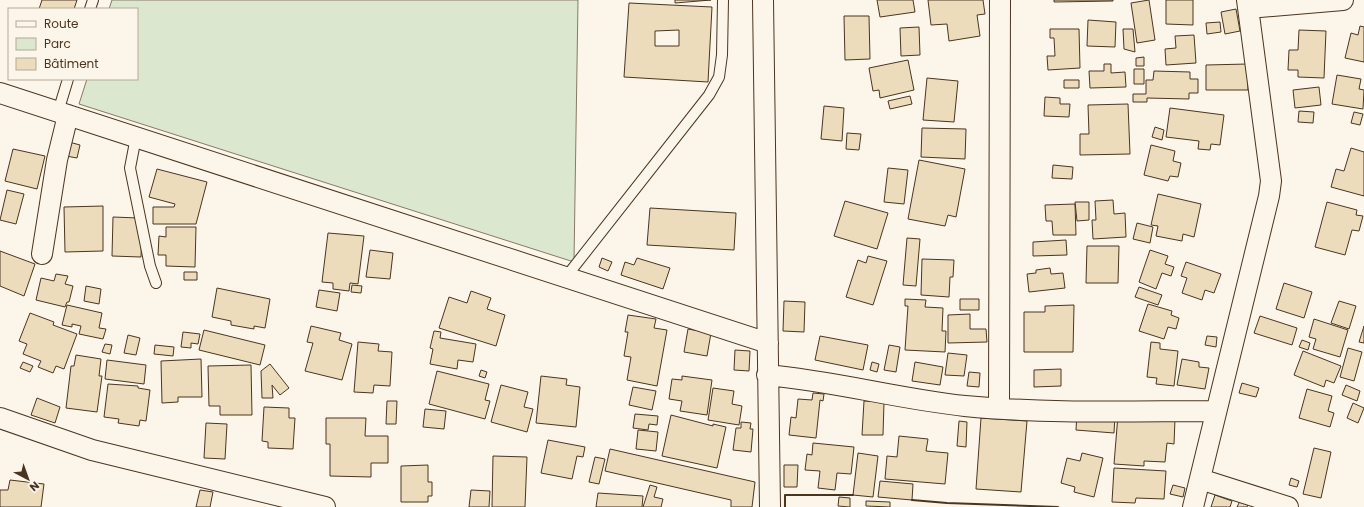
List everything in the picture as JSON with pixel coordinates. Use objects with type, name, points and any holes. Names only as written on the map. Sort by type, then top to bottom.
[{"type":"street","points":[[763,0],[770,507]]},
{"type":"street","points":[[999,407],[1000,0]]},
{"type":"street","points":[[1193,507],[1269,196],[1271,181],[1248,4],[1344,0]]},
{"type":"street","points":[[0,93],[768,343]]},
{"type":"street","points":[[42,254],[63,113]]},
{"type":"street","points":[[767,375],[799,378],[934,402],[966,406],[1046,410],[1216,411]]},
{"type":"street","points":[[0,418],[92,450],[325,507]]},
{"type":"street","points":[[1200,479],[1288,507]]},
{"type":"lane","points":[[566,277],[709,95],[719,77],[722,55],[724,0]]},
{"type":"lane","points":[[63,113],[68,80]]},
{"type":"lane","points":[[136,137],[130,168],[150,266],[156,283]]},
{"type":"green space","points":[[112,0],[578,0],[574,262],[79,104],[87,80],[138,80],[138,8],[109,8]]},
{"type":"building","points":[[42,0],[77,0],[74,8],[39,8]]},
{"type":"building","points":[[675,0],[711,0],[675,3]]},
{"type":"building","points":[[877,0],[913,0],[915,12],[880,17]]},
{"type":"building","points":[[928,0],[983,0],[985,14],[977,15],[980,36],[949,41],[947,24],[931,25]]},
{"type":"building","points":[[1054,0],[1113,0],[1113,1],[1054,2]]},
{"type":"building","points":[[1149,0],[1155,40],[1137,43],[1131,3]]},
{"type":"building","points":[[1166,0],[1193,0],[1193,25],[1166,24]]},
{"type":"building","points":[[629,3],[712,7],[708,82],[624,77]],"holes":[[[679,30],[679,46],[655,46],[655,31]]]},
{"type":"building","points":[[1236,9],[1240,31],[1225,34],[1221,12]]},
{"type":"building","points":[[844,16],[869,16],[870,59],[845,60]]},
{"type":"building","points":[[1088,20],[1116,22],[1115,47],[1087,46]]},
{"type":"building","points":[[1220,22],[1221,32],[1207,34],[1206,23]]},
{"type":"building","points":[[1360,26],[1364,27],[1364,62],[1345,58],[1351,33],[1358,35]]},
{"type":"building","points":[[919,27],[920,55],[901,56],[900,28]]},
{"type":"building","points":[[1050,29],[1079,29],[1080,68],[1048,70],[1047,56],[1055,56],[1054,38],[1050,38]]},
{"type":"building","points":[[1123,29],[1133,29],[1135,52],[1124,49]]},
{"type":"building","points":[[1299,30],[1326,31],[1324,78],[1298,77],[1298,70],[1288,70],[1289,50],[1298,50]]},
{"type":"building","points":[[1194,35],[1196,63],[1166,65],[1165,49],[1176,48],[1175,36]]},
{"type":"building","points":[[1144,57],[1144,66],[1136,66],[1136,58]]},
{"type":"building","points":[[908,60],[914,90],[880,98],[879,90],[873,91],[869,68]]},
{"type":"building","points":[[1104,64],[1111,64],[1111,73],[1125,72],[1126,87],[1090,88],[1089,71],[1104,71]]},
{"type":"building","points":[[1248,64],[1248,90],[1206,90],[1206,65]]},
{"type":"building","points":[[1134,69],[1144,69],[1144,84],[1134,84]]},
{"type":"building","points":[[1154,71],[1190,72],[1190,79],[1198,79],[1198,93],[1189,93],[1189,99],[1147,98],[1147,102],[1133,102],[1133,94],[1146,94],[1146,80],[1153,80]]},
{"type":"building","points":[[1337,75],[1361,79],[1359,89],[1364,90],[1363,109],[1332,104]]},
{"type":"building","points":[[927,78],[958,81],[954,122],[923,120]]},
{"type":"building","points":[[1064,80],[1079,80],[1079,88],[1064,88]]},
{"type":"building","points":[[1319,87],[1321,105],[1295,108],[1293,90]]},
{"type":"building","points":[[910,96],[912,104],[890,109],[888,101]]},
{"type":"building","points":[[1045,97],[1060,98],[1060,104],[1070,104],[1069,117],[1044,116]]},
{"type":"building","points":[[1128,104],[1130,154],[1080,155],[1080,134],[1089,134],[1088,105]]},
{"type":"building","points":[[824,106],[844,108],[842,141],[821,139]]},
{"type":"building","points":[[1170,108],[1224,115],[1220,145],[1211,144],[1210,150],[1198,149],[1199,141],[1166,137]]},
{"type":"building","points":[[1299,111],[1314,112],[1313,123],[1298,122]]},
{"type":"building","points":[[1354,112],[1363,114],[1360,125],[1351,123]]},
{"type":"building","points":[[1155,127],[1164,130],[1162,140],[1152,137]]},
{"type":"building","points":[[922,128],[966,129],[965,159],[921,157]]},
{"type":"building","points":[[847,133],[861,134],[859,150],[846,149]]},
{"type":"building","points":[[69,142],[80,145],[77,158],[66,156]]},
{"type":"building","points":[[1151,145],[1175,151],[1173,161],[1181,163],[1178,177],[1170,176],[1168,181],[1144,175]]},
{"type":"building","points":[[1351,148],[1364,152],[1364,196],[1331,187],[1336,169],[1344,171]]},
{"type":"building","points":[[13,149],[45,156],[37,189],[5,181]]},
{"type":"building","points":[[919,160],[965,169],[956,217],[948,215],[945,226],[908,219]]},
{"type":"building","points":[[1053,165],[1073,167],[1072,179],[1052,178]]},
{"type":"building","points":[[888,168],[908,170],[904,204],[884,202]]},
{"type":"building","points":[[157,169],[207,182],[196,224],[153,224],[153,207],[174,207],[175,204],[149,197]]},
{"type":"building","points":[[7,190],[24,194],[16,224],[0,220]]},
{"type":"building","points":[[1158,194],[1201,204],[1194,237],[1183,234],[1182,241],[1156,236],[1158,226],[1151,225]]},
{"type":"building","points":[[1113,200],[1114,214],[1125,213],[1126,237],[1093,239],[1092,220],[1096,220],[1095,201]]},
{"type":"building","points":[[845,201],[888,213],[877,249],[834,236]]},
{"type":"building","points":[[1075,202],[1089,202],[1089,220],[1077,221]]},
{"type":"building","points":[[1327,202],[1357,210],[1356,215],[1363,216],[1359,231],[1352,230],[1345,255],[1315,247]]},
{"type":"building","points":[[1075,204],[1076,235],[1053,235],[1052,221],[1046,221],[1045,205]]},
{"type":"building","points":[[103,206],[103,251],[65,252],[64,207]]},
{"type":"building","points":[[650,208],[736,213],[734,250],[647,245]]},
{"type":"building","points":[[113,217],[138,218],[138,232],[142,233],[141,257],[112,256]]},
{"type":"building","points":[[1137,223],[1153,227],[1150,243],[1133,239]]},
{"type":"building","points":[[166,227],[196,227],[195,267],[166,266],[166,255],[158,255],[159,236],[166,237]]},
{"type":"building","points":[[328,233],[364,236],[358,284],[350,283],[349,291],[333,289],[333,283],[322,282]]},
{"type":"building","points":[[907,238],[920,239],[916,286],[903,285]]},
{"type":"building","points":[[1066,240],[1067,255],[1033,256],[1033,242]]},
{"type":"building","points":[[1087,246],[1119,246],[1118,283],[1086,283]]},
{"type":"building","points":[[370,250],[393,253],[390,279],[366,277]]},
{"type":"building","points":[[1150,250],[1168,256],[1165,264],[1174,267],[1171,276],[1162,273],[1156,289],[1139,282]]},
{"type":"building","points":[[0,251],[35,264],[24,296],[0,286]]},
{"type":"building","points":[[868,256],[887,261],[873,305],[846,297],[858,260],[866,263]]},
{"type":"building","points":[[602,258],[612,262],[608,271],[599,267]]},
{"type":"building","points":[[637,258],[670,268],[663,289],[621,275],[625,262],[634,265]]},
{"type":"building","points":[[922,259],[954,260],[953,277],[950,277],[949,297],[921,295]]},
{"type":"building","points":[[1186,262],[1221,274],[1214,293],[1205,290],[1202,300],[1182,293],[1187,278],[1181,276]]},
{"type":"building","points":[[1050,268],[1051,274],[1063,273],[1065,288],[1029,292],[1027,274],[1036,273],[1036,270]]},
{"type":"building","points":[[184,272],[197,272],[197,280],[184,280]]},
{"type":"building","points":[[56,274],[68,276],[65,284],[73,286],[69,302],[67,302],[65,307],[36,300],[41,278],[54,281]]},
{"type":"building","points":[[1284,283],[1312,292],[1304,318],[1276,309]]},
{"type":"building","points":[[352,285],[362,286],[361,293],[351,292]]},
{"type":"building","points":[[86,286],[101,289],[99,304],[84,301]]},
{"type":"building","points":[[1139,287],[1162,295],[1158,305],[1135,297]]},
{"type":"building","points":[[217,288],[270,299],[265,328],[254,326],[254,329],[231,325],[231,321],[212,317]]},
{"type":"building","points":[[319,290],[340,293],[337,311],[316,307]]},
{"type":"building","points":[[471,291],[491,298],[487,309],[505,315],[496,346],[439,328],[449,297],[467,303]]},
{"type":"building","points":[[905,299],[926,300],[925,307],[943,308],[942,331],[946,331],[945,352],[905,350],[908,306],[905,306]]},
{"type":"building","points":[[960,299],[979,299],[979,310],[960,310]]},
{"type":"building","points":[[784,301],[805,302],[804,332],[783,331]]},
{"type":"building","points":[[1339,301],[1356,306],[1349,329],[1331,323]]},
{"type":"building","points":[[1148,304],[1172,311],[1171,315],[1179,318],[1176,329],[1168,327],[1164,339],[1139,331]]},
{"type":"building","points":[[67,305],[102,313],[99,328],[106,329],[103,339],[79,334],[81,326],[72,324],[72,327],[62,325]]},
{"type":"building","points":[[1074,305],[1073,352],[1024,352],[1024,312],[1045,312],[1045,306]]},
{"type":"building","points":[[30,313],[54,322],[53,325],[77,334],[64,369],[56,366],[53,373],[38,367],[41,361],[23,354],[27,344],[19,341]]},
{"type":"building","points":[[970,314],[970,329],[986,329],[987,342],[948,343],[948,315]]},
{"type":"building","points":[[628,315],[656,319],[654,328],[667,330],[657,386],[627,380],[631,357],[624,356],[628,332],[625,332]]},
{"type":"building","points":[[1260,316],[1297,328],[1292,345],[1254,333]]},
{"type":"building","points":[[1314,319],[1348,330],[1340,357],[1313,349],[1316,339],[1309,337]]},
{"type":"building","points":[[311,326],[341,333],[339,340],[352,344],[342,380],[305,371],[313,343],[307,342]]},
{"type":"building","points":[[1364,326],[1364,343],[1359,342]]},
{"type":"building","points":[[688,329],[711,333],[707,356],[684,352]]},
{"type":"building","points":[[204,330],[265,345],[260,365],[199,350]]},
{"type":"building","points":[[434,331],[441,332],[440,338],[476,344],[473,362],[458,360],[457,369],[430,364],[433,349],[430,348]]},
{"type":"building","points":[[183,332],[200,334],[198,344],[191,343],[191,348],[181,347]]},
{"type":"building","points":[[128,335],[140,338],[136,355],[124,353]]},
{"type":"building","points":[[820,336],[868,345],[863,370],[815,360]]},
{"type":"building","points":[[1207,336],[1217,337],[1216,347],[1205,345]]},
{"type":"building","points":[[1302,340],[1310,343],[1308,350],[1299,347]]},
{"type":"building","points":[[358,342],[379,344],[378,351],[392,352],[390,386],[374,385],[373,393],[354,392]]},
{"type":"building","points":[[1151,342],[1160,343],[1160,349],[1178,351],[1174,386],[1156,384],[1157,378],[1147,377]]},
{"type":"building","points":[[105,344],[112,345],[110,354],[102,352]]},
{"type":"building","points":[[155,345],[174,347],[173,356],[154,354]]},
{"type":"building","points":[[889,345],[900,347],[896,372],[884,370]]},
{"type":"building","points":[[1348,348],[1362,352],[1354,381],[1340,377]]},
{"type":"building","points":[[735,350],[750,351],[749,371],[734,370]]},
{"type":"building","points":[[1303,351],[1341,366],[1334,383],[1326,380],[1324,387],[1294,375]]},
{"type":"building","points":[[948,353],[967,355],[964,376],[945,375]]},
{"type":"building","points":[[76,355],[101,359],[99,376],[102,376],[97,412],[66,408],[71,366],[74,366]]},
{"type":"building","points":[[201,359],[202,397],[178,397],[178,402],[162,403],[161,361]]},
{"type":"building","points":[[1182,359],[1199,362],[1199,367],[1209,368],[1205,389],[1177,385]]},
{"type":"building","points":[[107,360],[146,365],[144,384],[105,379]]},
{"type":"building","points":[[23,362],[33,366],[30,372],[20,368]]},
{"type":"building","points":[[872,362],[879,364],[877,372],[870,370]]},
{"type":"building","points":[[915,362],[943,367],[940,385],[912,381]]},
{"type":"building","points":[[270,364],[289,388],[280,395],[272,385],[273,398],[262,398],[261,371]]},
{"type":"building","points":[[251,365],[252,415],[220,415],[220,406],[209,406],[208,366]]},
{"type":"building","points":[[1061,369],[1061,386],[1034,387],[1034,370]]},
{"type":"building","points":[[481,370],[487,372],[485,378],[479,376]]},
{"type":"building","points":[[437,371],[489,384],[485,400],[490,401],[485,419],[429,404]]},
{"type":"building","points":[[969,372],[980,373],[979,387],[967,386]]},
{"type":"building","points":[[541,376],[567,379],[566,385],[580,387],[576,427],[536,423]]},
{"type":"building","points":[[682,376],[712,380],[707,415],[680,411],[682,401],[669,399],[672,379],[682,380]]},
{"type":"building","points":[[1242,383],[1259,388],[1256,397],[1239,393]]},
{"type":"building","points":[[108,384],[138,386],[138,388],[150,390],[146,421],[140,420],[139,426],[118,423],[119,419],[104,417]]},
{"type":"building","points":[[501,385],[528,392],[524,407],[533,409],[527,432],[491,422]]},
{"type":"building","points":[[1346,385],[1360,391],[1357,401],[1342,395]]},
{"type":"building","points":[[633,387],[656,391],[652,410],[629,405]]},
{"type":"building","points":[[713,388],[734,391],[732,404],[742,406],[739,425],[708,420]]},
{"type":"building","points":[[1307,389],[1332,396],[1328,411],[1334,413],[1330,427],[1299,418]]},
{"type":"building","points":[[813,393],[824,394],[823,401],[820,400],[816,438],[789,435],[791,417],[796,418],[798,399],[812,400]]},
{"type":"building","points":[[37,398],[60,407],[55,423],[31,415]]},
{"type":"building","points":[[387,401],[397,401],[396,424],[386,424]]},
{"type":"building","points":[[864,401],[884,402],[883,435],[862,435]]},
{"type":"building","points":[[1353,403],[1364,408],[1358,423],[1347,418]]},
{"type":"building","points":[[264,407],[289,408],[289,418],[295,418],[293,449],[268,448],[268,442],[262,441]]},
{"type":"building","points":[[425,409],[446,411],[444,429],[423,427]]},
{"type":"building","points":[[1077,413],[1115,415],[1114,433],[1076,430]]},
{"type":"building","points":[[635,414],[658,416],[657,425],[649,424],[648,430],[633,428]]},
{"type":"building","points":[[671,415],[713,426],[713,424],[726,427],[717,468],[662,456]]},
{"type":"building","points":[[1118,415],[1175,419],[1174,444],[1167,443],[1165,462],[1144,461],[1144,466],[1114,464]]},
{"type":"building","points":[[326,418],[366,418],[365,436],[388,436],[388,463],[371,463],[371,477],[330,476],[330,444],[326,444]]},
{"type":"building","points":[[981,418],[1027,421],[1021,492],[976,489]]},
{"type":"building","points":[[959,421],[967,422],[966,447],[957,446]]},
{"type":"building","points":[[741,422],[751,423],[750,429],[753,429],[751,452],[733,450],[736,428],[741,428]]},
{"type":"building","points":[[206,423],[227,424],[225,459],[204,458]]},
{"type":"building","points":[[638,430],[658,432],[656,451],[636,449]]},
{"type":"building","points":[[899,436],[928,439],[926,451],[948,453],[945,484],[885,479],[887,456],[897,457]]},
{"type":"building","points":[[548,440],[585,447],[583,457],[577,456],[572,479],[541,473]]},
{"type":"building","points":[[813,443],[854,447],[851,474],[837,473],[835,490],[818,488],[820,471],[805,470],[807,454],[812,455]]},
{"type":"building","points":[[1314,448],[1331,452],[1321,498],[1303,494]]},
{"type":"building","points":[[610,449],[755,482],[752,507],[731,507],[731,500],[605,471]]},
{"type":"building","points":[[858,453],[878,456],[873,497],[853,495]]},
{"type":"building","points":[[1082,453],[1103,458],[1094,497],[1074,492],[1075,487],[1061,483],[1067,458],[1080,461]]},
{"type":"building","points":[[493,456],[527,457],[525,507],[492,507]]},
{"type":"building","points":[[595,457],[605,459],[599,484],[589,482]]},
{"type":"building","points":[[428,465],[428,482],[432,482],[432,496],[428,496],[428,502],[401,502],[401,466]]},
{"type":"building","points":[[784,465],[798,465],[797,487],[784,487]]},
{"type":"building","points":[[1114,468],[1166,471],[1164,499],[1136,498],[1135,503],[1112,502]]},
{"type":"building","points":[[1291,478],[1299,481],[1297,487],[1289,485]]},
{"type":"building","points":[[10,480],[44,484],[41,507],[0,507],[0,490],[8,490]]},
{"type":"building","points":[[880,481],[913,484],[912,500],[878,497]]},
{"type":"building","points":[[650,485],[657,487],[654,497],[663,499],[661,507],[643,507]]},
{"type":"building","points":[[1173,485],[1185,488],[1183,497],[1170,494]]},
{"type":"building","points":[[200,490],[213,492],[210,507],[196,507]]},
{"type":"building","points":[[471,490],[490,491],[489,507],[469,507]]},
{"type":"building","points":[[598,493],[643,496],[642,507],[596,507]]},
{"type":"building","points":[[1215,495],[1232,501],[1230,507],[1211,507]]},
{"type":"building","points":[[839,497],[850,498],[850,507],[838,506]]},
{"type":"building","points":[[866,501],[890,502],[890,507],[866,506]]},
{"type":"building","points":[[1240,501],[1248,504],[1247,507],[1237,507]]},
{"type":"wall","points":[[785,507],[785,495],[853,495]]},
{"type":"wall","points":[[912,500],[947,503],[1058,507]]}]
